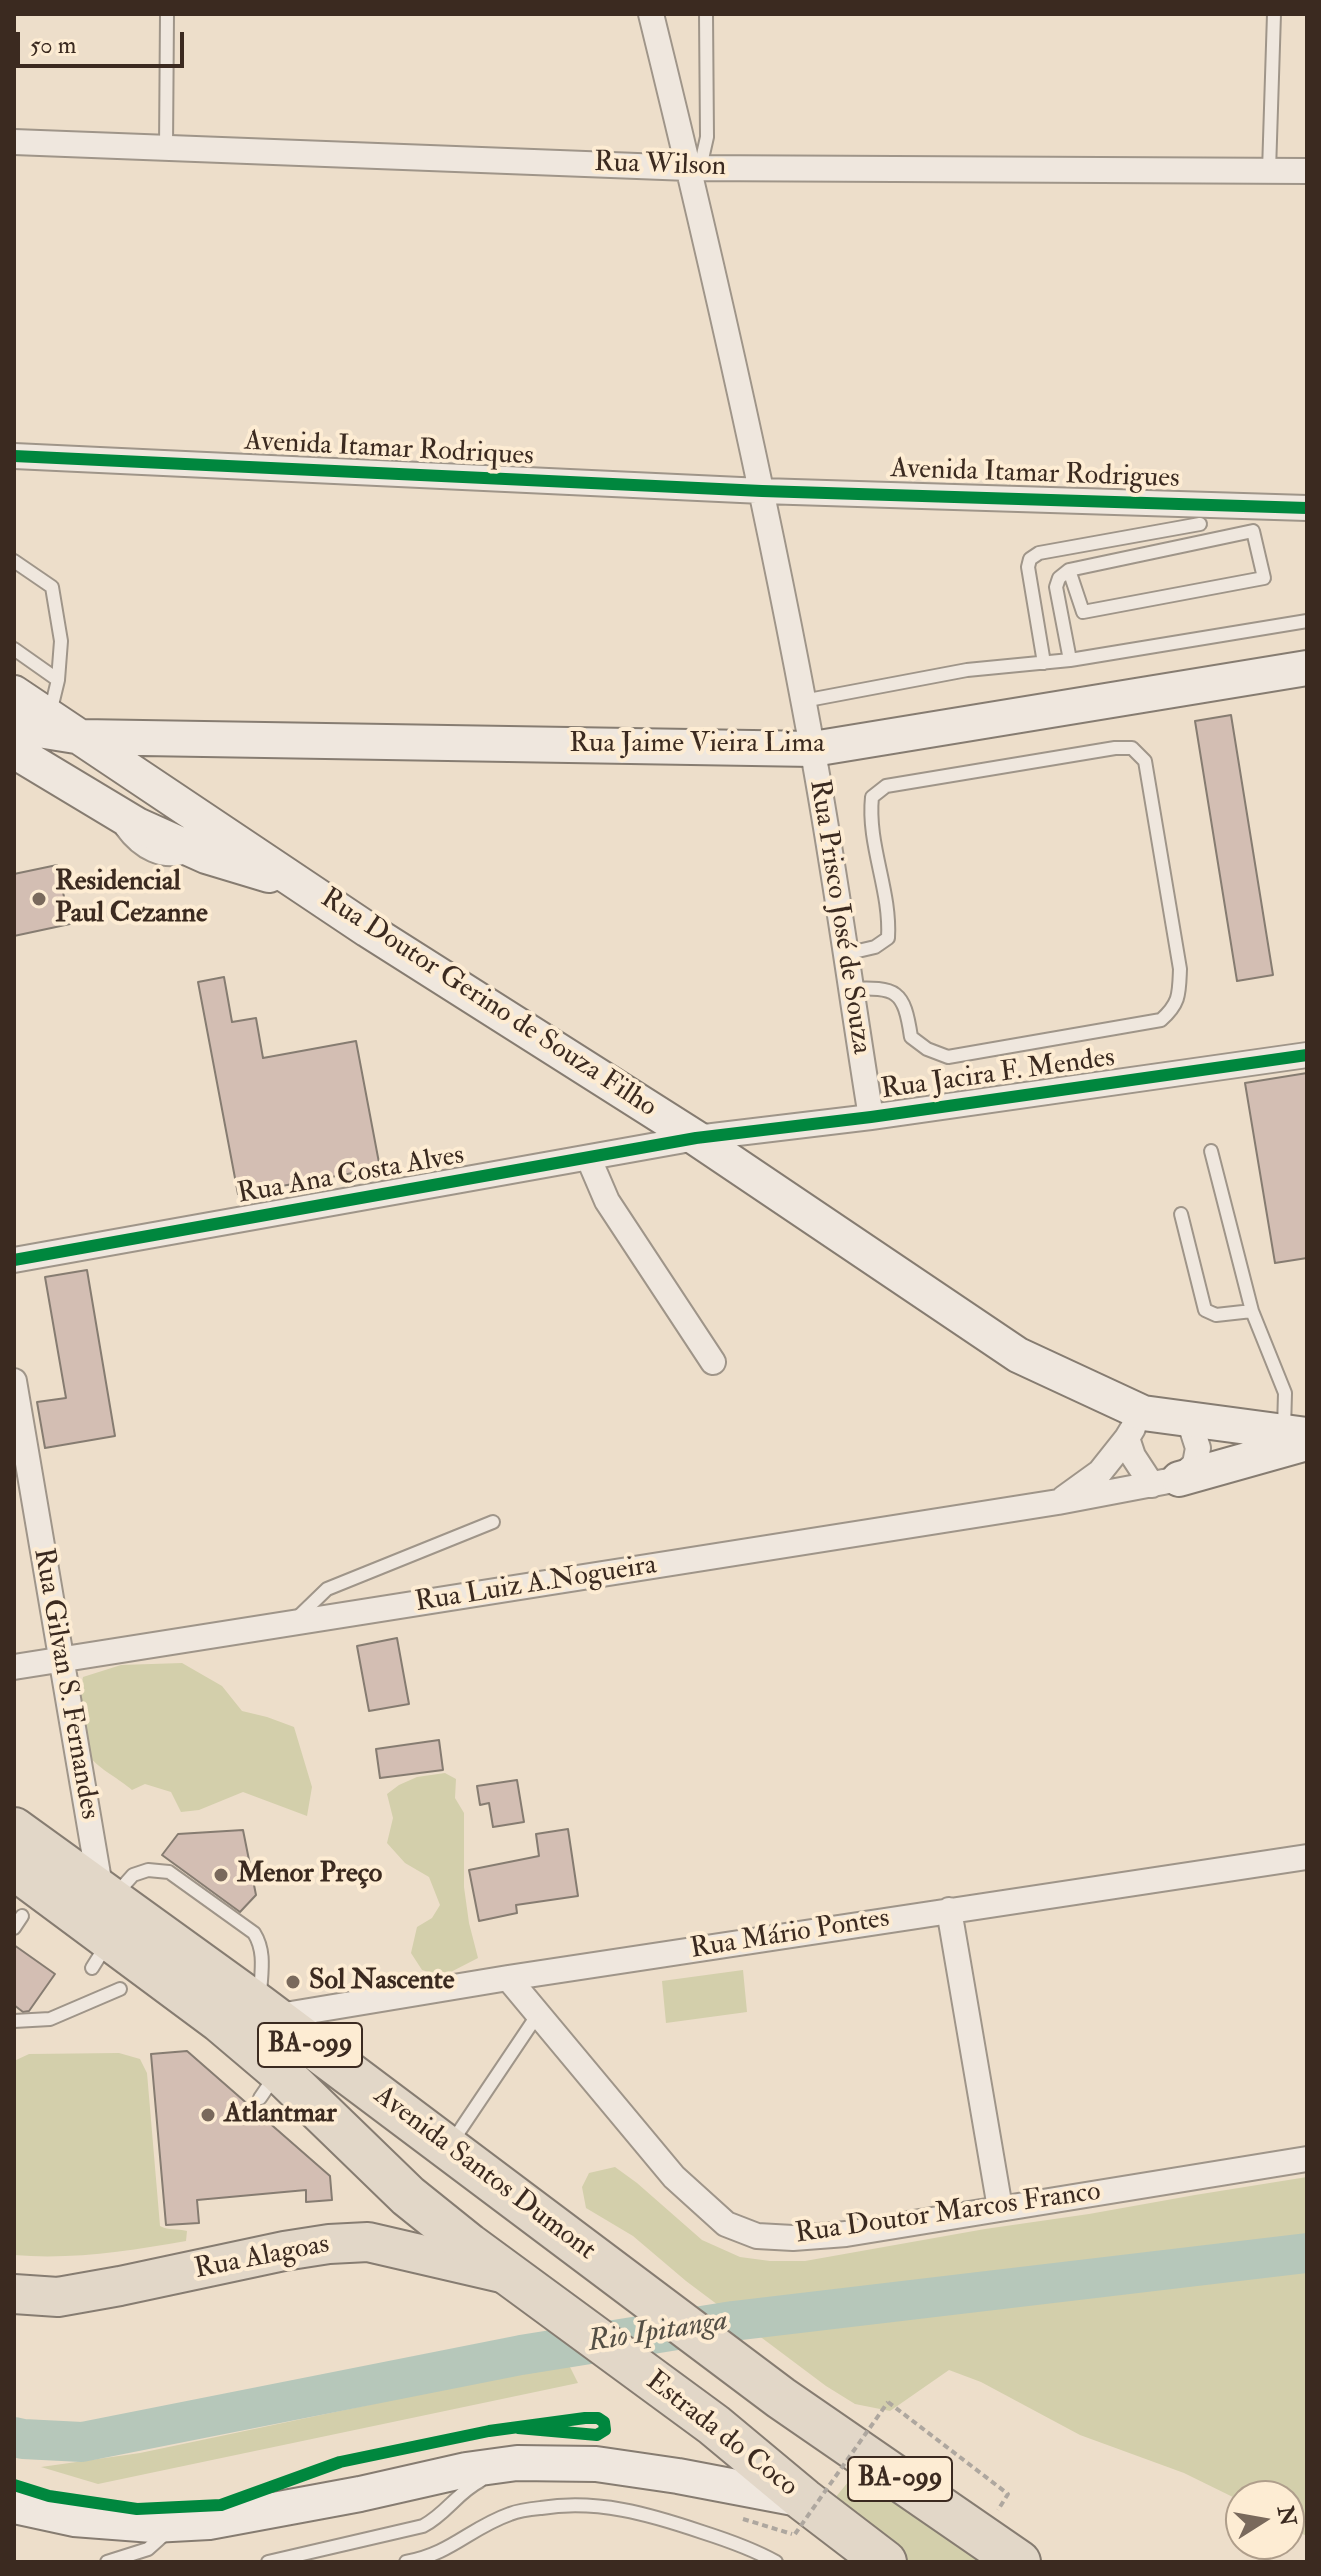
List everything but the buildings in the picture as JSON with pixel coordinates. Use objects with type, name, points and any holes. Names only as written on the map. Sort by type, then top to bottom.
[{"type":"highway","name":"Avenida Santos Dumont","points":[[14,1829],[104,1924],[220,2021],[269,2084],[555,2311]]},
{"type":"highway","name":"Avenida Santos Dumont","points":[[14,1868],[104,1924],[266,2012],[781,2398],[982,2536]]},
{"type":"highway","name":"Estrada do Coco","points":[[555,2311],[714,2425],[799,2517],[885,2562]]},
{"type":"highway","name":"BA-099","points":[[982,2536],[1019,2562]]},
{"type":"main road","name":"Rua Jaime Vieira Lima","points":[[14,726],[82,737],[813,749],[1307,668]]},
{"type":"main road","name":"Rua Doutor Gerino de Souza Filho","points":[[14,693],[368,930],[696,1138],[1018,1355],[1135,1426],[1189,1420],[1299,1437]]},
{"type":"main road","name":"Rua Doutor Gerino de Souza Filho","points":[[14,751],[137,825],[199,852],[304,885]]},
{"type":"main road","points":[[1165,1482],[1299,1437]]},
{"type":"main road","name":"Rua Alagoas","points":[[14,2294],[58,2297],[284,2251],[368,2242],[508,2274]]},
{"type":"main road","points":[[14,2506],[74,2519],[153,2525],[209,2522],[360,2494],[466,2470],[517,2463],[596,2464],[678,2476],[799,2517]]},
{"type":"street","name":"Rua Prisco José de Souza","points":[[651,14],[694,168],[762,491],[813,749],[871,1117]]},
{"type":"street","name":"Rua Wilson","points":[[14,142],[694,168],[1307,171]]},
{"type":"street","name":"Avenida Itamar Rodriques","points":[[14,456],[762,491]]},
{"type":"street","name":"Avenida Itamar Rodrigues","points":[[762,491],[1307,508]]},
{"type":"street","name":"Rua Jacira F. Mendes","points":[[696,1138],[871,1117],[1307,1055]]},
{"type":"street","name":"Rua Ana Costa Alves","points":[[14,1260],[696,1138]]},
{"type":"street","points":[[589,1159],[612,1210],[713,1362]]},
{"type":"street","name":"Rua Gilvan S. Fernandes","points":[[14,1381],[104,1924]]},
{"type":"street","points":[[1135,1426],[1133,1456],[1165,1482],[1195,1464],[1198,1448],[1189,1420]]},
{"type":"street","name":"Rua Luiz A.Nogueira","points":[[1058,1502],[1100,1472],[1135,1426]]},
{"type":"street","name":"Rua Luiz A.Nogueira","points":[[14,1667],[1058,1502],[1165,1482]]},
{"type":"street","name":"Rua Mário Pontes","points":[[266,2012],[1307,1857]]},
{"type":"street","points":[[949,1910],[1000,2208]]},
{"type":"street","name":"Rua Doutor Marcos Franco","points":[[508,1978],[674,2177],[726,2224],[757,2236],[793,2238],[846,2234],[1307,2159]]},
{"type":"lane","points":[[166,148],[167,14]]},
{"type":"lane","points":[[694,168],[707,137],[706,14]]},
{"type":"lane","points":[[1269,171],[1274,14]]},
{"type":"lane","points":[[1044,663],[1028,567],[1030,559],[1039,553],[1200,524]]},
{"type":"lane","points":[[1069,570],[1083,612],[1264,578],[1253,531],[1069,570],[1059,578],[1056,587],[1070,660]]},
{"type":"lane","points":[[14,561],[52,587],[61,641],[58,680],[49,716]]},
{"type":"lane","points":[[803,701],[967,670],[1070,660],[1307,621]]},
{"type":"lane","points":[[14,649],[58,680]]},
{"type":"lane","points":[[845,954],[875,947],[888,938],[889,921],[870,820],[872,797],[886,786],[1115,748],[1132,748],[1145,761],[1180,969],[1179,997],[1172,1010],[1161,1020],[948,1057],[927,1049],[911,1037],[903,1000],[895,993],[877,988],[850,989]]},
{"type":"lane","points":[[1211,1151],[1252,1311],[1299,1437]]},
{"type":"lane","points":[[1181,1214],[1205,1310],[1216,1315],[1252,1311]]},
{"type":"lane","points":[[291,1624],[327,1589],[493,1522]]},
{"type":"lane","points":[[104,1924],[133,1875],[148,1870],[169,1872],[254,1933],[262,1956],[266,2012]]},
{"type":"lane","points":[[14,1928],[22,1916]]},
{"type":"lane","points":[[14,2021],[50,2019],[120,1989]]},
{"type":"lane","points":[[448,2148],[538,2014]]},
{"type":"lane","points":[[268,2562],[423,2526],[439,2517],[468,2487],[517,2463]]},
{"type":"lane","points":[[406,2562],[428,2558],[450,2548],[481,2526],[514,2512],[567,2504],[648,2513],[724,2539],[776,2562]]},
{"type":"lane","points":[[107,2562],[148,2549],[177,2524]]},
{"type":"path","points":[[799,2517],[888,2402],[1008,2494],[982,2536]]},
{"type":"shaded area","points":[[182,1663],[222,1686],[242,1711],[294,1727],[312,1787],[307,1816],[243,1792],[199,1810],[181,1812],[171,1792],[145,1784],[132,1790],[91,1758],[83,1739],[80,1718],[83,1677],[121,1665]]},
{"type":"shaded area","points":[[445,1773],[456,1779],[455,1798],[464,1813],[464,1887],[478,1958],[443,1976],[422,1970],[411,1953],[417,1927],[432,1918],[440,1905],[429,1877],[405,1863],[387,1843],[393,1818],[387,1794],[417,1777]]},
{"type":"shaded area","points":[[743,1970],[747,2012],[666,2023],[662,1981]]},
{"type":"shaded area","points":[[119,2053],[140,2059],[147,2073],[160,2226],[187,2231],[186,2241],[78,2255],[14,2255],[14,2061],[29,2054]]},
{"type":"shaded area","points":[[615,2167],[702,2240],[740,2257],[770,2261],[805,2261],[1307,2177],[1307,2536],[1305,2480],[1225,2480],[1225,2493],[1184,2473],[1080,2435],[981,2382],[949,2370],[890,2411],[855,2404],[826,2386],[686,2281],[633,2236],[586,2208],[582,2187],[589,2173]]},
{"type":"shaded area","points":[[568,2363],[578,2383],[98,2484],[41,2467],[140,2453]]},
{"type":"shaded area","points":[[858,2470],[987,2562],[909,2562],[830,2504]]},
{"type":"waterway","name":"Rio Ipitanga","points":[[14,2437],[82,2442],[521,2355],[733,2321],[1307,2253]]},
{"type":"cycle path","points":[[14,456],[762,491],[1307,508]]},
{"type":"cycle path","points":[[14,1260],[696,1138],[871,1117],[1307,1055]]},
{"type":"cycle path","points":[[14,2485],[49,2496],[137,2509],[221,2505],[340,2462],[489,2431],[585,2418],[598,2418],[604,2422],[605,2430],[597,2435],[518,2428]]},
{"type":"place","name":"Residencial Paul Cezanne","points":[[39,899]]},
{"type":"place","name":"Menor Preço","points":[[221,1875]]},
{"type":"place","name":"Sol Nascente","points":[[293,1982]]},
{"type":"place","name":"Atlantmar","points":[[208,2115]]}]
